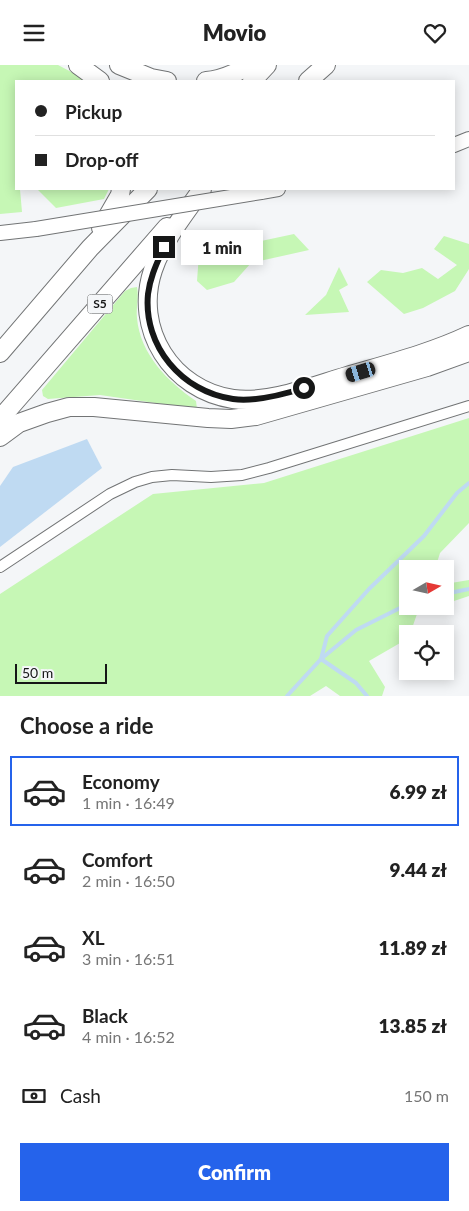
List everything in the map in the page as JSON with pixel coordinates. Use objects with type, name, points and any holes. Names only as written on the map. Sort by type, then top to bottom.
[{"type":"highway","points":[[78,65],[99,80]]},
{"type":"highway","points":[[119,65],[151,78],[162,80]]},
{"type":"highway","points":[[216,80],[250,65]]},
{"type":"highway","points":[[253,80],[267,65]]},
{"type":"highway","points":[[309,80],[326,65]]},
{"type":"highway","points":[[90,248],[120,195],[121,190]]},
{"type":"highway","points":[[0,353],[90,248],[147,190]]},
{"type":"highway","points":[[200,190],[164,247],[153,270],[148,295],[149,319],[155,341],[168,363],[188,382],[210,393],[234,399],[259,399],[285,394],[399,361],[469,335]]},
{"type":"highway","name":"S5","points":[[0,419],[200,190]]},
{"type":"highway","points":[[0,437],[20,423],[69,407],[94,407],[223,419],[256,416],[427,367],[469,352]]},
{"type":"main road","points":[[0,233],[36,229],[272,190]]},
{"type":"street","points":[[0,567],[110,494],[135,482],[152,477],[172,475],[211,477],[242,475],[469,407]]},
{"type":"green space","points":[[0,65],[58,65],[84,80],[15,80],[15,190],[20,190],[22,212],[0,214]]},
{"type":"green space","points":[[38,190],[108,190],[104,199],[56,208]]},
{"type":"green space","points":[[294,234],[309,250],[251,263],[234,282],[207,290],[197,281],[199,254]]},
{"type":"green space","points":[[444,236],[469,244],[469,269],[455,291],[423,308],[404,314],[367,282],[381,270],[403,273],[422,268],[438,279],[457,265],[434,249]]},
{"type":"green space","points":[[339,267],[348,285],[339,290],[349,312],[305,315],[326,295]]},
{"type":"green space","points":[[137,287],[137,318],[139,331],[144,343],[157,366],[175,385],[196,401],[197,409],[100,395],[48,399],[43,396],[42,390],[125,291]]},
{"type":"green space","points":[[469,418],[469,523],[440,553],[438,560],[399,560],[399,615],[417,615],[413,625],[399,625],[399,644],[369,661],[385,687],[382,696],[340,696],[326,686],[310,696],[0,696],[0,594],[153,494],[264,483]]},
{"type":"green space","points":[[469,580],[469,596],[454,601],[454,582]]},
{"type":"water","points":[[87,439],[102,468],[0,547],[0,486],[13,467]]},
{"type":"waterway","points":[[367,696],[356,683],[321,659],[327,636],[369,589],[424,536],[457,493],[469,483]]},
{"type":"waterway","points":[[454,592],[469,589]]},
{"type":"waterway","points":[[287,696],[321,659],[356,630],[399,608]]},
{"type":"route","points":[[164,247],[153,270],[148,295],[149,319],[155,341],[168,363],[188,382],[210,393],[234,399],[259,399],[304,388]]}]
